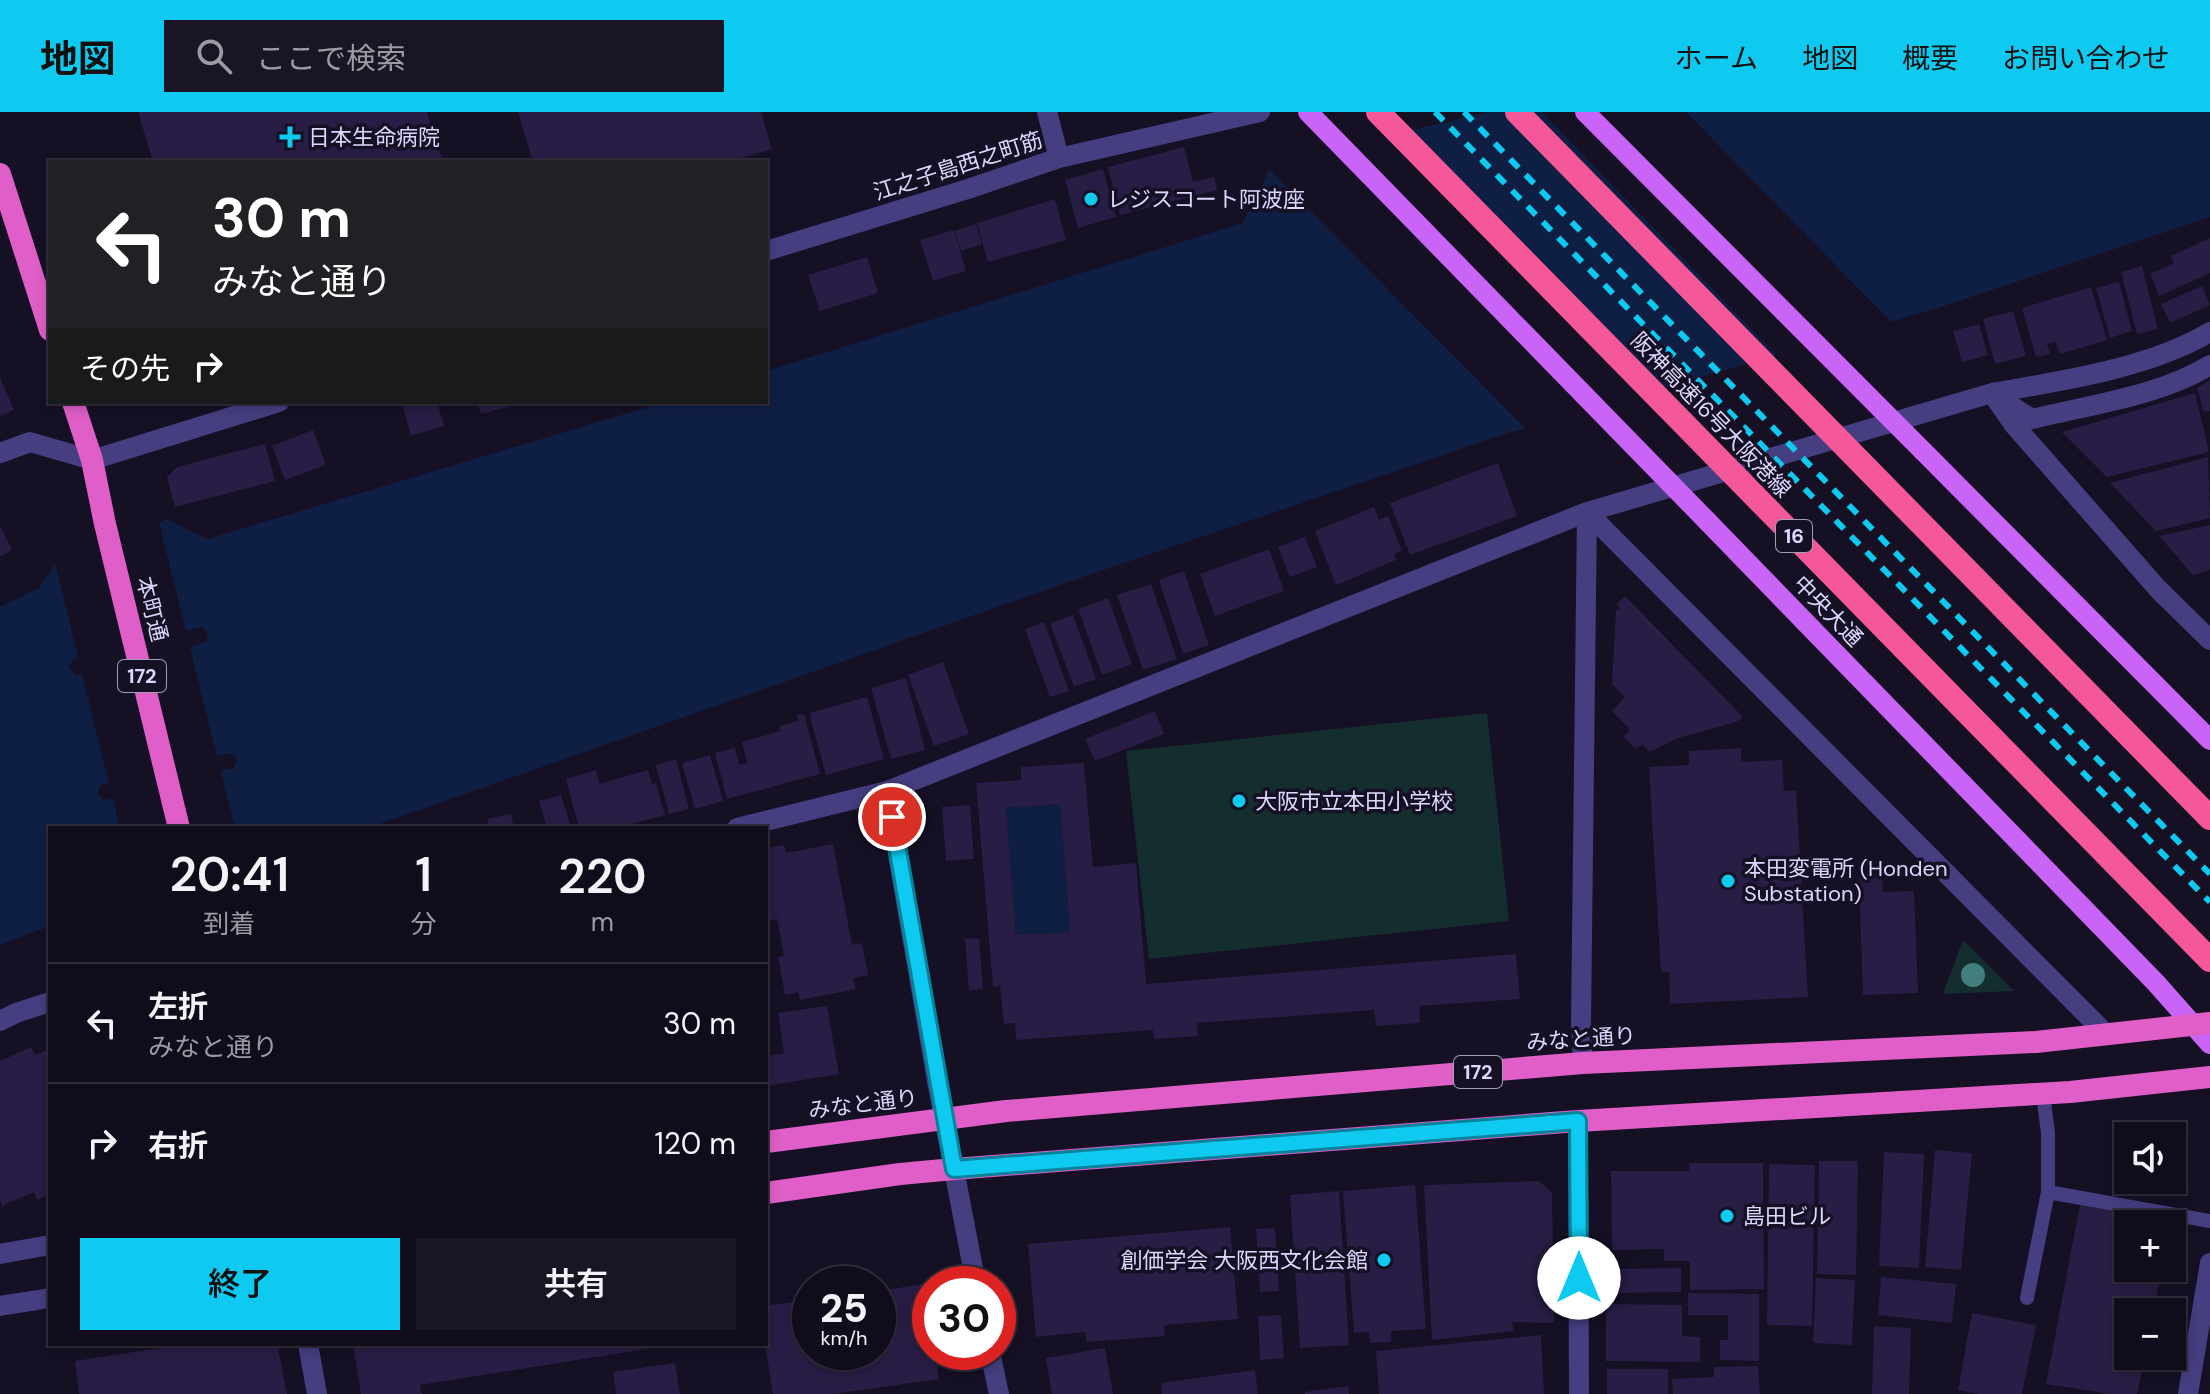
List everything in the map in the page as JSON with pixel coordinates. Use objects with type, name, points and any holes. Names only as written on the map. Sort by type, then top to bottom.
[{"type":"highway","name":"阪神高速16号大阪港線","points":[[1378,112],[2210,960]]},
{"type":"highway","points":[[1517,112],[2210,818]]},
{"type":"highway","points":[[0,174],[48,324]]},
{"type":"highway","name":"本町通","points":[[74,404],[92,460],[179,826]]},
{"type":"highway","name":"みなと通り","points":[[768,1142],[1006,1111],[1583,1063],[2036,1042],[2201,1023]]},
{"type":"highway","points":[[768,1193],[954,1169],[1578,1121],[2043,1094],[2210,1077]]},
{"type":"main road","name":"中央大通","points":[[1308,112],[2124,949],[2201,1023],[2210,1044]]},
{"type":"main road","points":[[1585,112],[2210,740]]},
{"type":"street","points":[[1047,112],[1059,158]]},
{"type":"street","name":"江之子島西之町筋","points":[[768,250],[1192,119],[1260,112]]},
{"type":"street","points":[[745,826],[887,791],[1587,512],[1992,393],[2146,359],[2183,347],[2210,332]]},
{"type":"street","points":[[1992,393],[2032,419],[2157,388],[2194,375],[2210,365]]},
{"type":"street","points":[[1992,393],[2014,425],[2158,589],[2210,640]]},
{"type":"street","points":[[0,453],[30,442],[92,460],[273,404]]},
{"type":"street","points":[[1587,512],[2107,1035]]},
{"type":"street","points":[[1583,1063],[1587,512]]},
{"type":"street","points":[[887,791],[973,1266]]},
{"type":"street","points":[[0,1021],[48,1003]]},
{"type":"street","points":[[1578,1121],[1579,1394]]},
{"type":"street","points":[[0,1254],[48,1245]]},
{"type":"street","points":[[2188,1394],[2210,1263]]},
{"type":"street","points":[[0,1306],[48,1298]]},
{"type":"street","points":[[308,1346],[317,1394]]},
{"type":"street","points":[[994,1370],[999,1394]]},
{"type":"lane","points":[[2027,1298],[2048,1192],[2048,1133],[2043,1094]]},
{"type":"lane","points":[[2048,1192],[2210,1221]]},
{"type":"green space","points":[[1487,713],[1509,921],[1149,959],[1126,751]]},
{"type":"green space","points":[[1963,940],[2014,991],[1943,994]]},
{"type":"water","points":[[1487,112],[2210,112],[2210,217],[1938,308],[1508,433],[1077,579],[374,826],[48,826],[48,927],[0,945],[0,607],[39,588],[56,562],[167,519],[207,539],[658,404],[768,404],[768,370],[1243,223],[1272,164]]},
{"type":"water","points":[[1060,804],[1070,932],[1016,935],[1006,808]]},
{"type":"pier","points":[[1542,112],[1686,112],[1894,325],[1779,358]]},
{"type":"pier","points":[[1383,133],[1648,396],[1528,431],[1266,166],[1271,160]]},
{"type":"pier","points":[[158,518],[186,631],[202,627],[209,634],[205,642],[190,647],[217,756],[230,753],[237,759],[234,768],[221,771],[235,826],[120,826],[113,798],[104,800],[97,794],[100,785],[109,783],[82,674],[76,675],[69,668],[72,660],[78,658],[54,558]]},
{"type":"building","name":"日本生命病院","points":[[138,112],[427,112],[442,160],[152,160]]},
{"type":"building","points":[[518,112],[761,112],[772,149],[735,160],[532,160]]},
{"type":"building","points":[[1184,147],[1193,182],[1214,177],[1217,190],[1120,215],[1108,167]]},
{"type":"building","name":"レジスコート阿波座","points":[[1103,169],[1116,217],[1078,228],[1065,180]]},
{"type":"building","points":[[1055,199],[1066,240],[988,262],[977,223]]},
{"type":"building","points":[[976,224],[982,244],[961,251],[955,231]]},
{"type":"building","points":[[954,230],[966,271],[933,281],[920,240]]},
{"type":"building","points":[[2210,238],[2210,273],[2159,296],[2150,274],[2174,263],[2171,256]]},
{"type":"building","points":[[867,257],[878,293],[820,311],[808,275]]},
{"type":"building","points":[[2142,266],[2158,329],[2137,334],[2121,272]]},
{"type":"building","points":[[2119,282],[2132,331],[2110,338],[2096,288]]},
{"type":"building","points":[[2202,286],[2210,305],[2170,323],[2161,304]]},
{"type":"building","points":[[2091,287],[2107,340],[2060,354],[2056,342],[2047,344],[2050,354],[2036,357],[2022,308]]},
{"type":"building","points":[[2013,311],[2026,356],[1995,364],[1983,319]]},
{"type":"building","points":[[1979,324],[1988,355],[1962,362],[1953,331]]},
{"type":"building","points":[[0,377],[14,410],[0,416]]},
{"type":"building","points":[[2210,380],[2210,411],[2204,412],[2197,388]]},
{"type":"building","points":[[2195,393],[2209,452],[2107,477],[2062,432]]},
{"type":"building","points":[[402,404],[438,404],[444,426],[411,436]]},
{"type":"building","points":[[478,404],[516,404],[481,414]]},
{"type":"building","points":[[313,430],[326,465],[285,480],[272,446]]},
{"type":"building","points":[[265,444],[275,481],[175,507],[167,477],[177,467]]},
{"type":"building","points":[[2208,457],[2210,518],[2156,531],[2110,483]]},
{"type":"building","points":[[1498,463],[1517,516],[1410,555],[1390,503]]},
{"type":"building","points":[[1374,507],[1379,520],[1388,516],[1402,550],[1394,554],[1396,560],[1336,585],[1315,531]]},
{"type":"building","points":[[2210,525],[2210,570],[2193,575],[2159,536]]},
{"type":"building","points":[[0,526],[12,550],[0,556]]},
{"type":"building","points":[[1305,537],[1317,567],[1290,577],[1278,547]]},
{"type":"building","points":[[1269,549],[1284,591],[1215,616],[1200,574]]},
{"type":"building","points":[[1184,571],[1209,645],[1183,654],[1159,580]]},
{"type":"building","points":[[1151,584],[1177,659],[1143,670],[1117,595]]},
{"type":"building","points":[[1625,596],[1743,717],[1736,722],[1678,738],[1649,752],[1643,744],[1636,749],[1623,736],[1630,730],[1612,711],[1625,697],[1612,684],[1616,611],[1620,609],[1617,604]]},
{"type":"building","points":[[1108,598],[1132,664],[1102,675],[1078,609]]},
{"type":"building","points":[[1073,615],[1096,679],[1074,687],[1050,623]]},
{"type":"building","points":[[1044,622],[1069,691],[1050,697],[1025,629]]},
{"type":"building","points":[[943,662],[969,734],[934,746],[908,675]]},
{"type":"building","points":[[906,678],[925,750],[891,759],[871,688]]},
{"type":"building","points":[[867,697],[884,759],[826,775],[809,713]]},
{"type":"building","points":[[1155,711],[1164,734],[1095,761],[1085,739]]},
{"type":"building","points":[[804,714],[820,774],[727,799],[715,753],[735,748],[739,765],[747,763],[742,742],[780,731],[779,726],[798,721],[797,715]]},
{"type":"building","name":"本田変電所 (Honden Substation)","points":[[1741,748],[1741,762],[1782,760],[1784,791],[1796,790],[1808,997],[1670,1004],[1669,972],[1661,972],[1649,767],[1689,765],[1689,751]]},
{"type":"building","points":[[710,755],[723,801],[695,809],[682,763]]},
{"type":"building","points":[[676,759],[689,809],[669,814],[656,765]]},
{"type":"building","points":[[1084,763],[1093,867],[1136,863],[1146,984],[1516,954],[1520,999],[1419,1006],[1420,1023],[1376,1026],[1374,1010],[1197,1023],[1198,1036],[1154,1039],[1153,1030],[1016,1040],[1015,1023],[1004,1024],[1000,986],[993,987],[976,783],[1021,780],[1021,767]],"holes":[[[1060,804],[1070,932],[1016,935],[1006,808]]]},
{"type":"building","points":[[596,770],[599,784],[648,770],[652,784],[656,783],[665,815],[624,826],[578,826],[566,779]]},
{"type":"building","points":[[561,795],[570,826],[546,826],[539,801]]},
{"type":"building","points":[[970,805],[974,859],[946,861],[942,807]]},
{"type":"building","points":[[511,814],[514,826],[489,826],[487,819]]},
{"type":"building","points":[[833,844],[852,945],[862,943],[868,975],[853,978],[856,989],[800,1000],[798,992],[785,995],[778,957],[784,956],[777,919],[768,921],[768,848],[784,845],[786,853]]},
{"type":"building","points":[[1859,876],[1882,876],[1883,892],[1914,891],[1918,993],[1863,995]]},
{"type":"building","points":[[979,938],[983,989],[969,991],[965,939]]},
{"type":"building","points":[[827,1006],[839,1074],[768,1086],[768,1056],[784,1053],[778,1013]]},
{"type":"building","points":[[31,1047],[35,1055],[48,1050],[48,1195],[37,1200],[34,1192],[2,1206],[0,1200],[0,1061]]},
{"type":"building","points":[[1935,1150],[1972,1153],[1961,1270],[1925,1267]]},
{"type":"building","points":[[1884,1152],[1924,1154],[1919,1268],[1879,1266]]},
{"type":"building","points":[[1819,1161],[1858,1161],[1856,1275],[1817,1274]]},
{"type":"building","points":[[1689,1163],[1763,1163],[1764,1289],[1690,1290],[1690,1261],[1664,1261],[1664,1249],[1612,1250],[1611,1171],[1690,1171]]},
{"type":"building","points":[[1769,1164],[1815,1165],[1812,1326],[1767,1325]]},
{"type":"building","points":[[1539,1181],[1552,1193],[1554,1323],[1512,1322],[1514,1331],[1432,1340],[1424,1185]]},
{"type":"building","name":"創価学会 大阪西文化会館","points":[[1415,1185],[1426,1329],[1391,1331],[1391,1342],[1370,1343],[1369,1332],[1354,1333],[1343,1191]]},
{"type":"building","points":[[1339,1191],[1349,1345],[1300,1348],[1290,1195]]},
{"type":"building","points":[[2080,1205],[2114,1211],[2114,1282],[2159,1282],[2156,1298],[2114,1298],[2114,1370],[2142,1370],[2137,1394],[2110,1394],[2046,1384]]},
{"type":"building","points":[[1230,1227],[1238,1319],[1164,1325],[1165,1336],[1086,1342],[1086,1332],[1036,1337],[1028,1244]]},
{"type":"building","points":[[1275,1228],[1279,1291],[1260,1292],[1256,1229]]},
{"type":"building","points":[[1681,1268],[1681,1292],[1605,1293],[1604,1269]]},
{"type":"building","points":[[1881,1277],[1956,1284],[1952,1323],[1878,1315]]},
{"type":"building","points":[[1816,1278],[1855,1280],[1852,1345],[1813,1343]]},
{"type":"building","points":[[912,1286],[912,1370],[938,1370],[939,1379],[833,1394],[773,1394],[765,1346],[768,1346],[768,1306],[792,1302],[792,1370],[896,1370],[896,1288]]},
{"type":"building","points":[[1688,1293],[1759,1294],[1759,1361],[1720,1360],[1720,1340],[1728,1340],[1728,1315],[1688,1315]]},
{"type":"building","points":[[1606,1304],[1682,1305],[1682,1336],[1700,1337],[1700,1362],[1606,1361]]},
{"type":"building","points":[[1972,1313],[2036,1325],[2022,1394],[1978,1394],[1958,1390]]},
{"type":"building","points":[[1281,1315],[1284,1358],[1260,1360],[1258,1316]]},
{"type":"building","points":[[1874,1326],[1911,1328],[1909,1394],[1872,1394]]},
{"type":"building","points":[[1541,1335],[1544,1394],[1379,1394],[1376,1351]]},
{"type":"building","points":[[173,1346],[277,1346],[287,1394],[79,1394],[75,1361]]},
{"type":"building","points":[[353,1346],[665,1346],[420,1385],[422,1394],[361,1394]]},
{"type":"building","points":[[1105,1348],[1113,1394],[1052,1394],[1046,1358]]},
{"type":"building","points":[[675,1363],[680,1394],[616,1394],[613,1372]]},
{"type":"building","points":[[1758,1366],[1760,1394],[1673,1394],[1672,1379],[1714,1377],[1714,1367]]},
{"type":"building","points":[[1607,1369],[1668,1369],[1668,1394],[1607,1394]]},
{"type":"building","points":[[1255,1370],[1258,1394],[1162,1394],[1161,1383]]},
{"type":"building","points":[[1348,1386],[1349,1394],[1305,1394],[1305,1392]]},
{"type":"railway","points":[[1435,112],[2210,902]]},
{"type":"railway","points":[[1464,112],[2210,874]]},
{"type":"place","name":"日本生命病院","points":[[290,137]]},
{"type":"place","name":"レジスコート阿波座","points":[[1091,199]]},
{"type":"place","name":"大阪市立本田小学校","points":[[1239,801]]},
{"type":"place","name":"本田変電所 (Honden Substation)","points":[[1728,881]]},
{"type":"place","name":"島田ビル","points":[[1727,1216]]},
{"type":"place","name":"創価学会 大阪西文化会館","points":[[1384,1260]]},
{"type":"route","points":[[892,817],[954,1169],[1578,1121],[1579,1278]]}]
